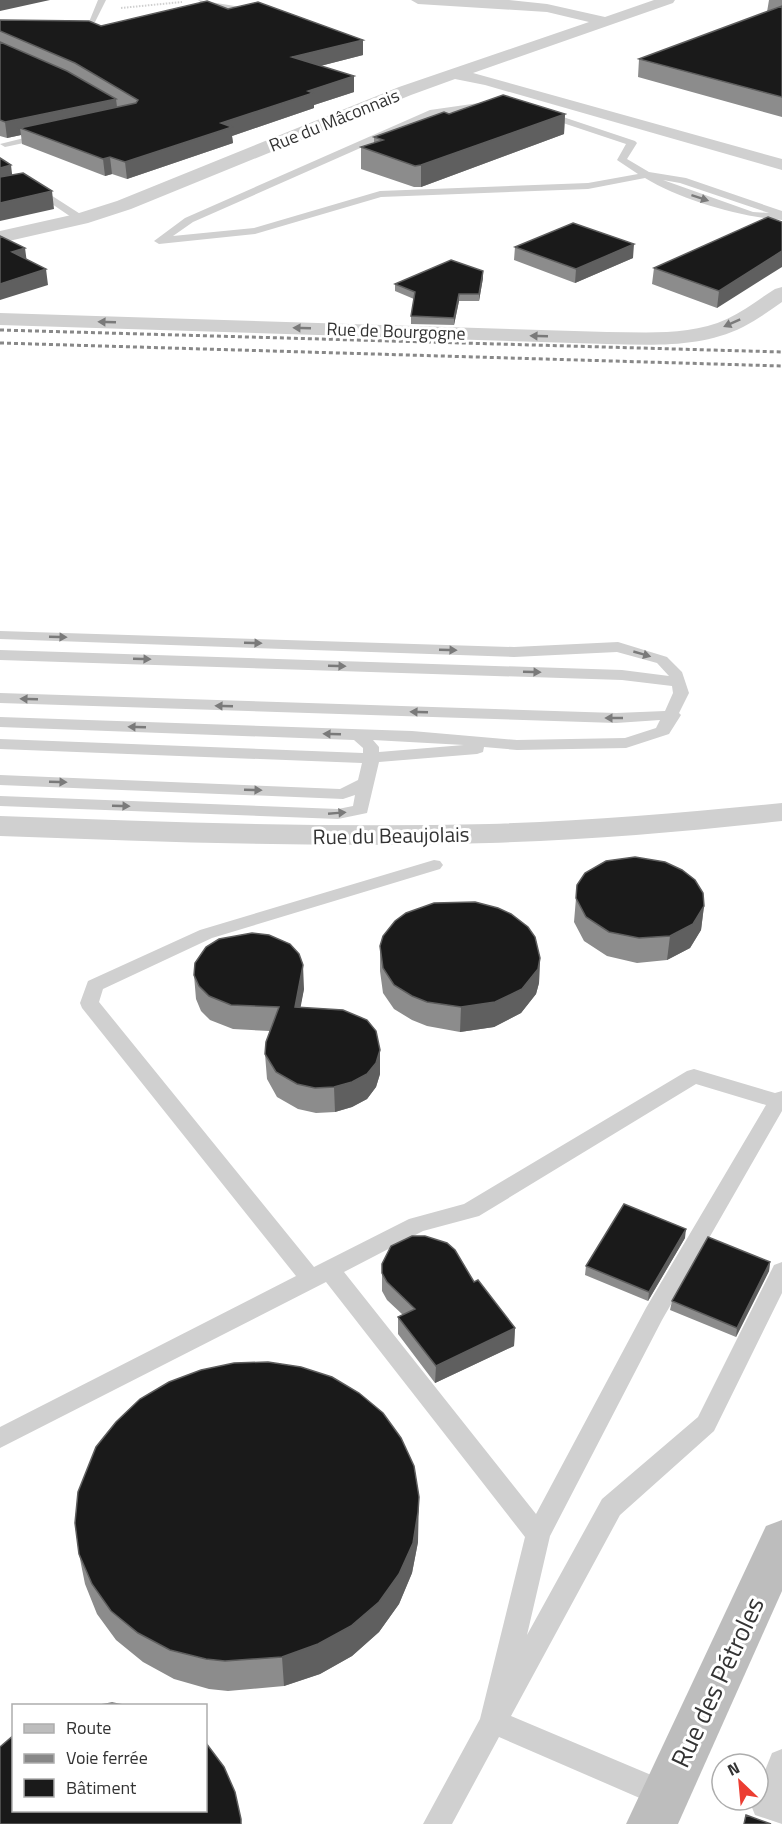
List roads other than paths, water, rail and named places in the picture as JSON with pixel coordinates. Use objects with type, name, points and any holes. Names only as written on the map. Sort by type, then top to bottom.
[{"type":"main road","name":"Rue des Pétroles","points":[[659,1810],[782,1540]]},
{"type":"street","points":[[418,0],[547,8],[604,21]]},
{"type":"street","name":"Rue du Mâconnais","points":[[0,237],[81,219],[124,206],[405,91],[668,0]]},
{"type":"street","points":[[454,74],[545,96],[782,165]]},
{"type":"street","name":"Rue de Bourgogne","points":[[0,319],[595,338],[675,338],[705,333],[734,323],[782,293]]},
{"type":"street","name":"Rue du Beaujolais","points":[[0,826],[236,835],[447,835],[585,830],[782,812]]},
{"type":"lane","points":[[92,20],[102,0]]},
{"type":"lane","points":[[201,1],[220,8],[266,12]]},
{"type":"lane","points":[[507,102],[433,112],[189,220],[159,241],[255,231],[380,195],[588,186],[647,176]]},
{"type":"lane","points":[[530,109],[632,143],[622,160],[666,186],[752,215],[782,216]]},
{"type":"lane","points":[[5,144],[51,134]]},
{"type":"lane","points":[[0,190],[29,184],[81,219]]},
{"type":"lane","points":[[0,635],[514,652],[618,647],[662,660],[676,675],[681,693],[663,731],[626,743],[517,745],[425,755],[371,758],[0,744]]},
{"type":"lane","points":[[0,655],[622,675],[663,679],[680,684]]},
{"type":"lane","points":[[0,698],[616,718],[672,715]]},
{"type":"lane","points":[[0,722],[412,736],[517,745]]},
{"type":"lane","points":[[0,801],[338,814],[361,809],[369,771],[371,747],[358,735]]},
{"type":"lane","points":[[0,780],[343,794],[365,783]]},
{"type":"lane","points":[[434,865],[206,934],[95,985],[88,1003],[320,1274],[538,1535]]},
{"type":"lane","points":[[0,1438],[417,1225],[471,1210],[694,1076],[780,1100],[654,1314],[538,1535],[493,1721]]},
{"type":"lane","points":[[437,1824],[611,1507],[706,1424],[782,1271]]},
{"type":"lane","points":[[493,1721],[659,1810]]},
{"type":"lane","points":[[782,1762],[765,1805],[782,1812]]},
{"type":"railway","points":[[0,330],[782,352]]},
{"type":"railway","points":[[0,343],[782,366]]}]
